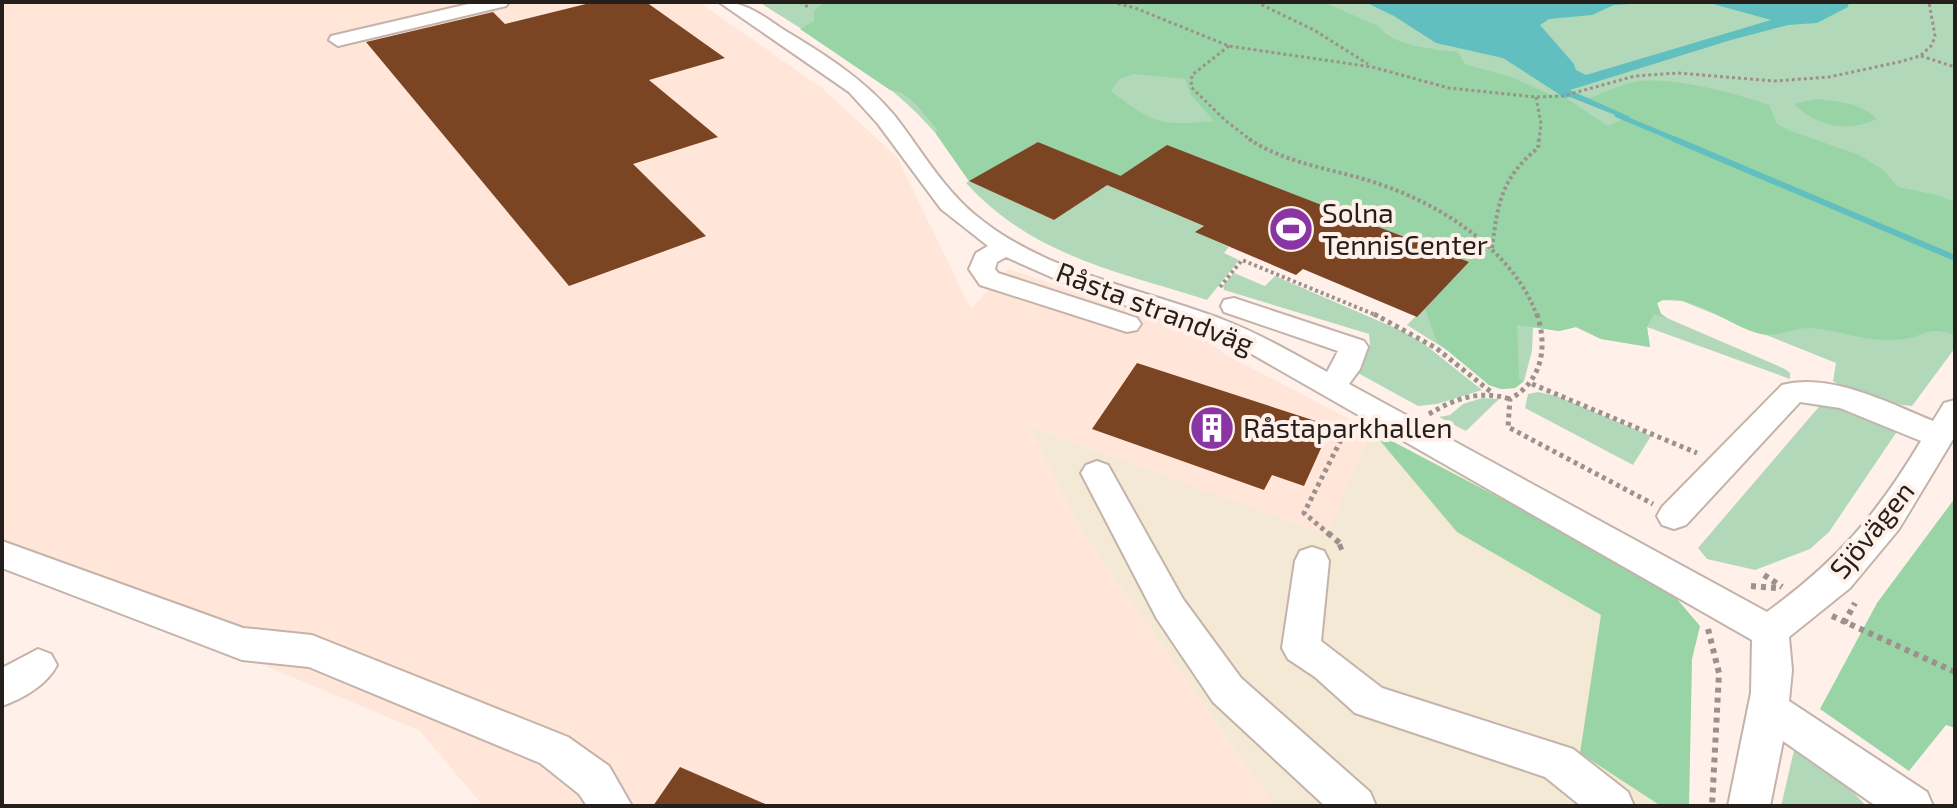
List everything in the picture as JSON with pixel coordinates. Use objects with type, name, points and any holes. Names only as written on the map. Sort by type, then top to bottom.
[{"type":"street","points":[[338,40],[468,5],[500,2]]},
{"type":"street","name":"Råsta strandväg","points":[[728,2],[863,94],[899,136],[943,198],[959,215],[1005,247],[1067,276],[1224,329],[1332,385],[1769,631]]},
{"type":"street","points":[[1005,247],[985,258],[982,269],[989,279],[1127,324]]},
{"type":"street","points":[[1225,299],[1354,347],[1346,369],[1332,385]]},
{"type":"street","points":[[1674,516],[1792,392],[1810,391],[1947,423]]},
{"type":"street","name":"Sjövägen","points":[[1769,631],[1839,577],[1906,494],[1947,423]]},
{"type":"street","points":[[1097,473],[1170,609],[1227,690],[1355,806]]},
{"type":"street","points":[[1328,553],[1301,648],[1369,701],[1558,762],[1613,806]]},
{"type":"street","points":[[2,554],[242,644],[312,651],[413,691],[554,750],[594,780],[611,806]]},
{"type":"street","points":[[1749,806],[1773,672],[1774,646],[1769,631]]},
{"type":"street","points":[[2,689],[38,665]]},
{"type":"street","points":[[1767,708],[1912,806]]},
{"type":"path","points":[[800,2],[808,7]]},
{"type":"path","points":[[1112,2],[1135,8],[1229,46],[1372,67],[1449,88],[1536,97],[1563,96],[1635,76],[1678,73],[1775,81],[1829,77],[1920,56],[1932,45],[1935,36],[1929,2]]},
{"type":"path","points":[[1256,2],[1304,25],[1372,67]]},
{"type":"path","points":[[1229,46],[1192,75],[1191,87],[1225,123],[1265,149],[1319,169],[1384,185],[1439,213],[1492,248],[1536,306],[1544,342],[1532,384],[1510,399]]},
{"type":"path","points":[[1920,56],[1955,67]]},
{"type":"path","points":[[1492,248],[1502,191],[1514,166],[1538,148],[1541,124],[1536,97]]},
{"type":"path","points":[[1225,299],[1242,260],[1424,338],[1470,371],[1491,392],[1510,399]]},
{"type":"path","points":[[1532,384],[1725,464]]},
{"type":"path","points":[[1418,412],[1426,416],[1465,396],[1491,392]]},
{"type":"path","points":[[1510,399],[1508,427],[1571,458],[1674,516]]},
{"type":"path","points":[[1328,553],[1304,513],[1346,430],[1368,429]]},
{"type":"path","points":[[1712,806],[1719,673],[1707,624],[1721,602],[1724,581],[1785,589],[1764,575]]},
{"type":"path","points":[[1844,623],[1955,672]]},
{"type":"shaded area","points":[[2,2],[699,2],[822,88],[897,157],[971,309],[1008,269],[1197,331],[1223,353],[1371,430],[1326,536],[1030,426],[1081,530],[1275,806],[483,806],[420,731],[2,554]]},
{"type":"shaded area","points":[[1029,426],[1326,535],[1371,430],[1665,585],[1700,626],[1692,659],[1689,806],[1275,806],[1081,530]]},
{"type":"green space","points":[[759,2],[1955,2],[1955,348],[1912,406],[1892,403],[1861,395],[1833,381],[1836,363],[1682,301],[1662,300],[1657,303],[1661,314],[1667,318],[1785,369],[1790,373],[1790,379],[1647,327],[1650,347],[1601,339],[1576,327],[1559,331],[1533,327],[1532,351],[1524,381],[1515,388],[1501,389],[1489,385],[1461,359],[1407,325],[1469,262],[1167,146],[1121,176],[1038,142],[970,181],[1054,220],[1107,185],[1204,226],[1196,232],[1229,247],[1224,253],[1239,260],[1207,300],[1108,269],[1048,244],[992,208],[966,183],[969,181],[937,135],[898,96],[853,62]]},
{"type":"green space","points":[[825,2],[1323,2],[1378,26],[1404,43],[1458,52],[1465,64],[1514,78],[1551,95],[1560,94],[1608,126],[1628,117],[1587,99],[1628,83],[1665,81],[1739,95],[1769,105],[1777,124],[1788,130],[1859,155],[1883,170],[1898,187],[1955,202],[1955,335],[1932,331],[1911,338],[1878,340],[1810,328],[1767,335],[1755,333],[1696,305],[1669,299],[1657,303],[1661,314],[1667,318],[1654,314],[1647,327],[1650,347],[1601,339],[1576,327],[1559,331],[1517,325],[1519,379],[1524,381],[1515,388],[1501,389],[1489,385],[1437,342],[1425,309],[1469,262],[1167,146],[1121,176],[1038,142],[969,181],[936,134],[937,129],[910,99],[890,90],[800,29],[814,21],[814,11]],"holes":[[[1134,74],[1185,79],[1191,95],[1214,121],[1182,123],[1159,120],[1111,91],[1119,79]]]},
{"type":"green space","points":[[1816,99],[1856,106],[1877,119],[1855,126],[1833,125],[1813,118],[1794,104]]},
{"type":"green space","points":[[1234,273],[1265,286],[1275,276],[1402,331],[1423,343],[1482,390],[1437,404],[1418,406],[1356,372],[1370,344],[1369,334],[1224,290],[1223,285]]},
{"type":"green space","points":[[1538,392],[1557,396],[1651,436],[1633,465],[1525,408],[1528,394]]},
{"type":"green space","points":[[1482,398],[1499,399],[1466,431],[1439,417],[1450,415],[1463,404]]},
{"type":"green space","points":[[1823,402],[1854,409],[1898,430],[1829,532],[1810,549],[1755,570],[1707,559],[1698,548]]},
{"type":"green space","points":[[1371,430],[1665,585],[1700,626],[1692,659],[1689,806],[1661,806],[1580,753],[1601,615],[1457,532]]},
{"type":"green space","points":[[1955,498],[1955,728],[1946,725],[1909,771],[1820,709],[1877,603]]},
{"type":"green space","points":[[1795,746],[1817,752],[1866,806],[1781,806]]},
{"type":"water","points":[[1365,2],[1664,2],[1614,5],[1592,15],[1549,19],[1540,25],[1576,70],[1586,75],[1771,20],[1706,2],[1849,2],[1848,7],[1817,23],[1788,25],[1731,40],[1570,90],[1630,117],[1625,119],[1570,97],[1565,98],[1503,58],[1436,43]]},
{"type":"building","points":[[594,2],[646,2],[725,58],[649,80],[718,137],[633,164],[706,236],[569,286],[366,42],[493,12],[505,24]]},
{"type":"building","points":[[1038,142],[1121,176],[1054,220],[969,181]]},
{"type":"building","name":"Solna TennisCenter","points":[[1167,145],[1469,262],[1417,317],[1303,269],[1296,275],[1195,232],[1204,226],[1107,185]]},
{"type":"building","name":"Råstaparkhallen","points":[[1137,363],[1331,426],[1304,486],[1272,475],[1264,490],[1092,429]]},
{"type":"building","points":[[680,767],[770,806],[653,806]]},
{"type":"waterway","points":[[1617,115],[1679,141]]},
{"type":"waterway","points":[[1674,139],[1955,258]]},
{"type":"place","name":"Solna TennisCenter","points":[[1291,229]]},
{"type":"place","name":"Råstaparkhallen","points":[[1212,428]]}]
